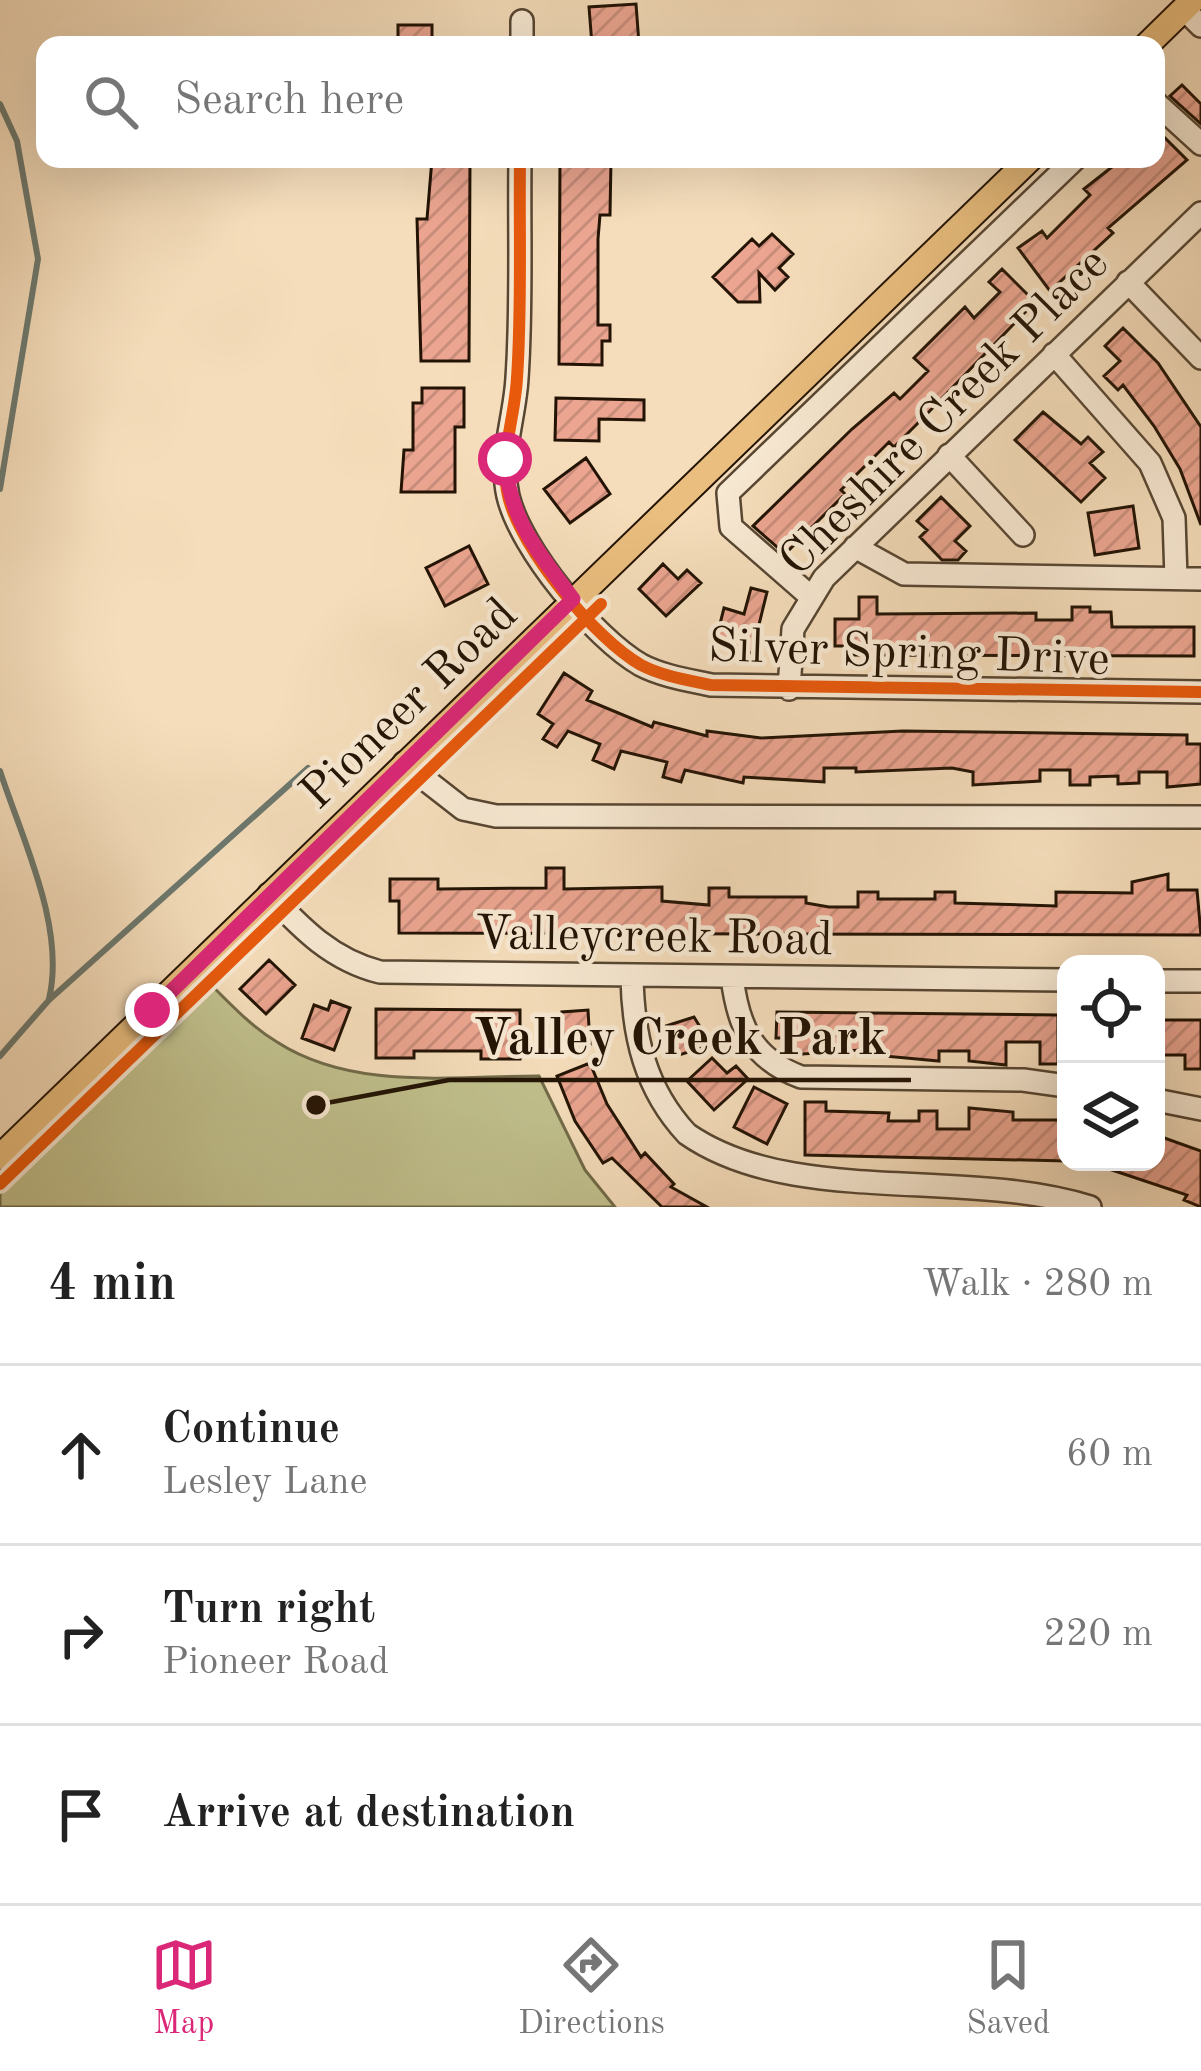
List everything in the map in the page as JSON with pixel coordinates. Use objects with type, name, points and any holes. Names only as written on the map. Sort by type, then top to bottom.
[{"type":"main road","points":[[1159,36],[1192,12]]},
{"type":"main road","name":"Pioneer Road","points":[[0,1157],[1021,168]]},
{"type":"street","points":[[522,20],[522,36]]},
{"type":"street","points":[[1165,111],[1201,144]]},
{"type":"street","name":"Silver Spring Drive","points":[[520,168],[517,380],[505,459],[507,494],[521,532],[593,628],[644,666],[711,685],[1201,692]]},
{"type":"street","points":[[809,596],[731,527],[728,493],[1067,168]]},
{"type":"street","name":"Cheshire Creek Place","points":[[789,689],[793,628],[809,596],[949,454],[1201,213]]},
{"type":"street","points":[[1128,282],[1201,358]]},
{"type":"street","points":[[1054,354],[1150,464],[1174,518],[1176,578]]},
{"type":"street","points":[[949,454],[1023,535]]},
{"type":"street","points":[[855,547],[904,574],[1201,578]]},
{"type":"street","points":[[404,763],[464,809],[496,815],[1201,818]]},
{"type":"street","name":"Valleycreek Road","points":[[269,894],[304,932],[348,964],[380,972],[1057,980]]},
{"type":"street","points":[[632,976],[632,1024],[648,1078],[674,1121],[704,1152],[734,1172],[809,1194],[1032,1197],[1090,1207]]},
{"type":"street","points":[[732,976],[736,1012],[747,1038],[778,1069],[801,1077],[1023,1080],[1057,1085]]},
{"type":"street","points":[[1165,981],[1201,981]]},
{"type":"street","points":[[1165,1102],[1201,1109]]},
{"type":"green space","points":[[208,982],[267,1036],[307,1058],[338,1068],[404,1077],[539,1076],[585,1170],[615,1207],[0,1207],[0,1183]]},
{"type":"building","points":[[636,4],[638,36],[591,36],[589,7]]},
{"type":"building","points":[[398,25],[432,25],[432,36],[398,36]]},
{"type":"building","points":[[1182,85],[1201,104],[1201,124],[1170,96]]},
{"type":"building","points":[[1165,138],[1187,160],[1108,228],[1113,233],[1050,291],[1018,248],[1042,231],[1047,238],[1090,195],[1084,189],[1111,168],[1165,168]]},
{"type":"building","points":[[431,168],[470,168],[469,361],[421,361],[417,219],[427,219]]},
{"type":"building","points":[[560,168],[611,168],[610,215],[600,215],[598,239],[598,325],[610,325],[610,341],[602,341],[602,365],[559,364]]},
{"type":"building","points":[[772,234],[793,254],[779,268],[788,277],[775,290],[759,273],[760,302],[738,302],[713,277],[752,239],[759,246]]},
{"type":"building","points":[[1002,269],[1035,302],[894,447],[889,442],[841,490],[845,494],[785,554],[753,526],[852,429],[894,393],[900,399],[928,371],[914,358],[965,307],[974,318],[1000,292],[989,282]]},
{"type":"building","points":[[1123,328],[1158,363],[1201,427],[1201,525],[1180,469],[1154,426],[1123,385],[1118,390],[1104,376],[1120,361],[1105,346]]},
{"type":"building","points":[[422,388],[464,388],[464,427],[455,427],[455,492],[401,492],[404,450],[413,450],[413,403],[422,403]]},
{"type":"building","points":[[556,398],[644,400],[644,420],[599,419],[599,441],[555,440]]},
{"type":"building","points":[[1043,412],[1081,444],[1088,437],[1103,452],[1090,463],[1105,478],[1081,502],[1015,440]]},
{"type":"building","points":[[586,458],[610,494],[570,523],[544,489]]},
{"type":"building","points":[[941,497],[970,526],[955,541],[966,551],[958,560],[942,560],[920,537],[927,530],[917,521]]},
{"type":"building","points":[[1133,506],[1139,548],[1095,555],[1088,513]]},
{"type":"building","points":[[469,546],[488,584],[445,606],[426,568]]},
{"type":"building","points":[[663,564],[678,579],[687,570],[701,583],[666,616],[639,589]]},
{"type":"building","points":[[751,588],[767,592],[752,653],[715,644],[724,608],[744,614]]},
{"type":"building","points":[[859,597],[877,597],[877,614],[1036,613],[1036,620],[1072,620],[1072,607],[1090,607],[1090,612],[1111,612],[1112,627],[1194,627],[1194,656],[853,655],[853,646],[835,646],[835,619],[859,619]]},
{"type":"building","points":[[564,673],[592,691],[587,700],[652,727],[654,722],[707,736],[707,731],[761,738],[903,731],[1187,735],[1187,744],[1201,744],[1201,784],[1167,787],[1167,772],[1139,772],[1139,783],[1118,784],[1118,776],[1090,777],[1090,785],[1070,785],[1070,770],[1040,770],[1040,781],[973,785],[973,772],[952,768],[856,772],[856,768],[824,768],[824,782],[744,777],[743,783],[685,770],[681,782],[663,777],[667,762],[621,751],[614,769],[593,760],[600,744],[568,731],[557,747],[543,739],[553,724],[538,714]]},
{"type":"building","points":[[546,868],[564,868],[564,889],[662,887],[662,901],[709,905],[709,888],[729,888],[729,897],[806,897],[806,903],[829,907],[858,907],[858,892],[878,892],[878,899],[935,899],[935,892],[955,892],[955,903],[1056,906],[1056,892],[1132,893],[1132,882],[1168,874],[1168,890],[1197,890],[1201,935],[399,933],[399,901],[390,901],[390,879],[438,879],[438,889],[546,888]]},
{"type":"building","points":[[269,960],[295,985],[266,1014],[240,989]]},
{"type":"building","points":[[331,1001],[350,1008],[334,1050],[302,1038],[314,1005],[328,1010]]},
{"type":"building","points":[[376,1009],[520,1010],[520,1059],[481,1059],[481,1051],[414,1051],[414,1058],[376,1058]]},
{"type":"building","points":[[588,1010],[590,1044],[564,1046],[562,1012]]},
{"type":"building","points":[[777,1012],[1057,1015],[1057,1064],[1040,1064],[1040,1042],[1006,1042],[1006,1065],[969,1061],[969,1051],[939,1051],[939,1061],[873,1055],[873,1049],[789,1055],[786,1038],[776,1038]]},
{"type":"building","points":[[694,1017],[711,1045],[676,1056],[666,1026]]},
{"type":"building","points":[[1165,1020],[1201,1020],[1201,1069],[1185,1069],[1185,1055],[1165,1055]]},
{"type":"building","points":[[712,1058],[727,1073],[736,1066],[748,1079],[714,1110],[687,1081]]},
{"type":"building","points":[[590,1063],[607,1104],[641,1157],[645,1153],[674,1184],[671,1187],[707,1207],[662,1207],[612,1158],[603,1163],[575,1121],[557,1076]]},
{"type":"building","points":[[754,1087],[787,1104],[767,1144],[734,1127]]},
{"type":"building","points":[[805,1102],[826,1102],[826,1111],[889,1113],[888,1121],[919,1121],[919,1111],[937,1111],[937,1129],[969,1129],[969,1108],[1013,1112],[1013,1120],[1057,1120],[1057,1161],[805,1155]]},
{"type":"building","points":[[1165,1138],[1201,1151],[1201,1207],[1184,1200],[1187,1195],[1115,1171],[1165,1171]]},
{"type":"waterway","points":[[0,104],[17,141],[38,259],[0,489]]},
{"type":"waterway","points":[[0,1056],[49,1000],[308,768]]},
{"type":"waterway","points":[[0,771],[47,913],[53,971],[49,999]]},
{"type":"cycle path","points":[[520,168],[519,351],[506,452],[508,496],[543,565],[582,614],[623,652],[658,672],[711,685],[1201,692]]},
{"type":"cycle path","points":[[0,1184],[601,604]]},
{"type":"place","name":"Valley Creek Park","points":[[316,1105]]},
{"type":"route","points":[[152,1010],[573,599],[521,532],[507,494],[505,459]]}]
